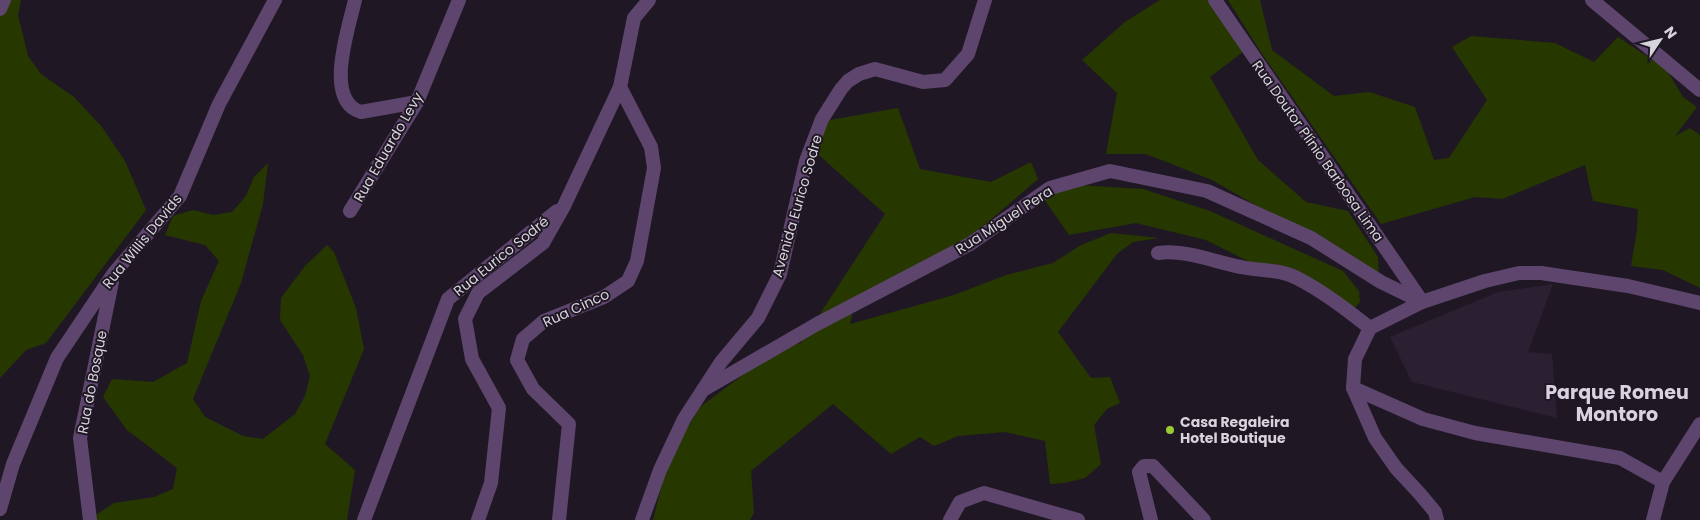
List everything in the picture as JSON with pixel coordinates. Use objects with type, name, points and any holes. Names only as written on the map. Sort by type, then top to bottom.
[{"type":"street","points":[[0,9],[4,0]]},
{"type":"street","name":"Rua Willis Davids","points":[[0,509],[13,464],[57,358],[114,274],[180,196],[219,104],[275,0]]},
{"type":"street","points":[[355,0],[342,56],[341,81],[346,102],[354,110],[361,112],[417,102]]},
{"type":"street","name":"Rua Eduardo Levy","points":[[350,211],[417,102],[459,0]]},
{"type":"street","name":"Rua Eurico Sodré","points":[[364,520],[448,298],[564,206],[620,87],[634,18],[649,0]]},
{"type":"street","name":"Avenida Eurico Sodre","points":[[703,390],[721,362],[758,318],[780,274],[806,161],[822,119],[841,89],[854,78],[875,69],[923,82],[945,80],[968,54],[985,0]]},
{"type":"street","name":"Rua Doutor Plínio Barbosa Lima","points":[[1214,0],[1422,302]]},
{"type":"street","points":[[1592,0],[1700,90]]},
{"type":"street","name":"Rua Cinco","points":[[559,520],[569,424],[533,389],[517,360],[522,339],[544,321],[604,297],[628,281],[637,261],[654,168],[651,147],[620,87]]},
{"type":"street","name":"Rua Miguel Pera","points":[[642,520],[668,452],[684,418],[703,390],[817,324],[970,244],[1050,188],[1110,171],[1208,191],[1311,238],[1381,282],[1422,302]]},
{"type":"street","points":[[478,520],[491,483],[499,408],[472,359],[465,319],[478,293],[543,243],[564,206]]},
{"type":"street","points":[[1158,253],[1174,252],[1296,277],[1329,297],[1370,328]]},
{"type":"street","points":[[1437,520],[1435,512],[1396,468],[1375,438],[1354,388],[1355,358],[1370,328],[1422,302],[1485,281],[1519,273],[1541,273],[1628,286],[1700,303]]},
{"type":"street","name":"Rua do Bosque","points":[[90,520],[80,438],[114,274]]},
{"type":"street","points":[[1354,388],[1423,419],[1475,433],[1620,458],[1663,482]]},
{"type":"street","points":[[1653,520],[1663,482],[1700,424]]},
{"type":"street","points":[[1151,520],[1139,472],[1144,466],[1153,466],[1204,520]]},
{"type":"street","points":[[950,520],[960,502],[984,493],[1078,520]]},
{"type":"shaded area","points":[[1553,284],[1528,352],[1552,354],[1557,418],[1412,382],[1390,337],[1498,292]]},
{"type":"green space","points":[[0,0],[21,0],[18,15],[28,56],[41,74],[74,97],[102,127],[125,161],[146,210],[46,343],[26,350],[0,378]]},
{"type":"green space","points":[[1160,0],[1207,0],[1244,51],[1210,77],[1258,160],[1306,202],[1348,211],[1378,257],[1379,277],[1212,180],[1146,154],[1106,154],[1117,93],[1082,60],[1125,22]]},
{"type":"green space","points":[[1228,0],[1260,0],[1272,50],[1334,96],[1369,92],[1415,107],[1434,160],[1449,158],[1487,100],[1452,47],[1471,36],[1555,43],[1594,62],[1618,37],[1666,69],[1683,97],[1697,107],[1675,136],[1690,128],[1700,135],[1700,288],[1663,270],[1631,266],[1637,230],[1638,209],[1593,201],[1585,165],[1502,199],[1475,197],[1381,224],[1260,51]]},
{"type":"green space","points":[[898,108],[920,169],[991,182],[1031,162],[1038,179],[973,235],[855,302],[850,324],[954,295],[1006,275],[1053,263],[1081,245],[1111,233],[1159,238],[1133,242],[1117,254],[1058,332],[1091,378],[1110,377],[1120,403],[1107,409],[1094,425],[1101,464],[1085,478],[1050,484],[1045,441],[1005,432],[958,436],[934,446],[920,437],[891,454],[833,404],[751,471],[754,513],[750,520],[653,520],[668,460],[700,407],[779,348],[801,343],[885,214],[812,149],[830,120]]},
{"type":"green space","points":[[268,163],[263,204],[241,283],[193,399],[205,417],[243,436],[263,439],[295,414],[305,396],[310,376],[303,355],[280,320],[281,298],[305,266],[327,245],[334,252],[356,308],[364,349],[325,444],[355,470],[347,520],[97,520],[96,515],[114,503],[154,497],[173,489],[177,468],[127,430],[103,397],[112,379],[153,382],[187,363],[201,301],[219,261],[205,245],[165,235],[173,216],[193,210],[213,215],[232,212],[246,196],[254,177]]},
{"type":"green space","points":[[1077,185],[1143,189],[1210,211],[1343,271],[1359,291],[1360,302],[1353,310],[1307,291],[1206,240],[1136,223],[1069,235],[1042,196]]},
{"type":"place","name":"Casa Regaleira Hotel Boutique","points":[[1170,430]]},
{"type":"district","name":"Parque Romeu Montoro","points":[[1617,403]]}]
